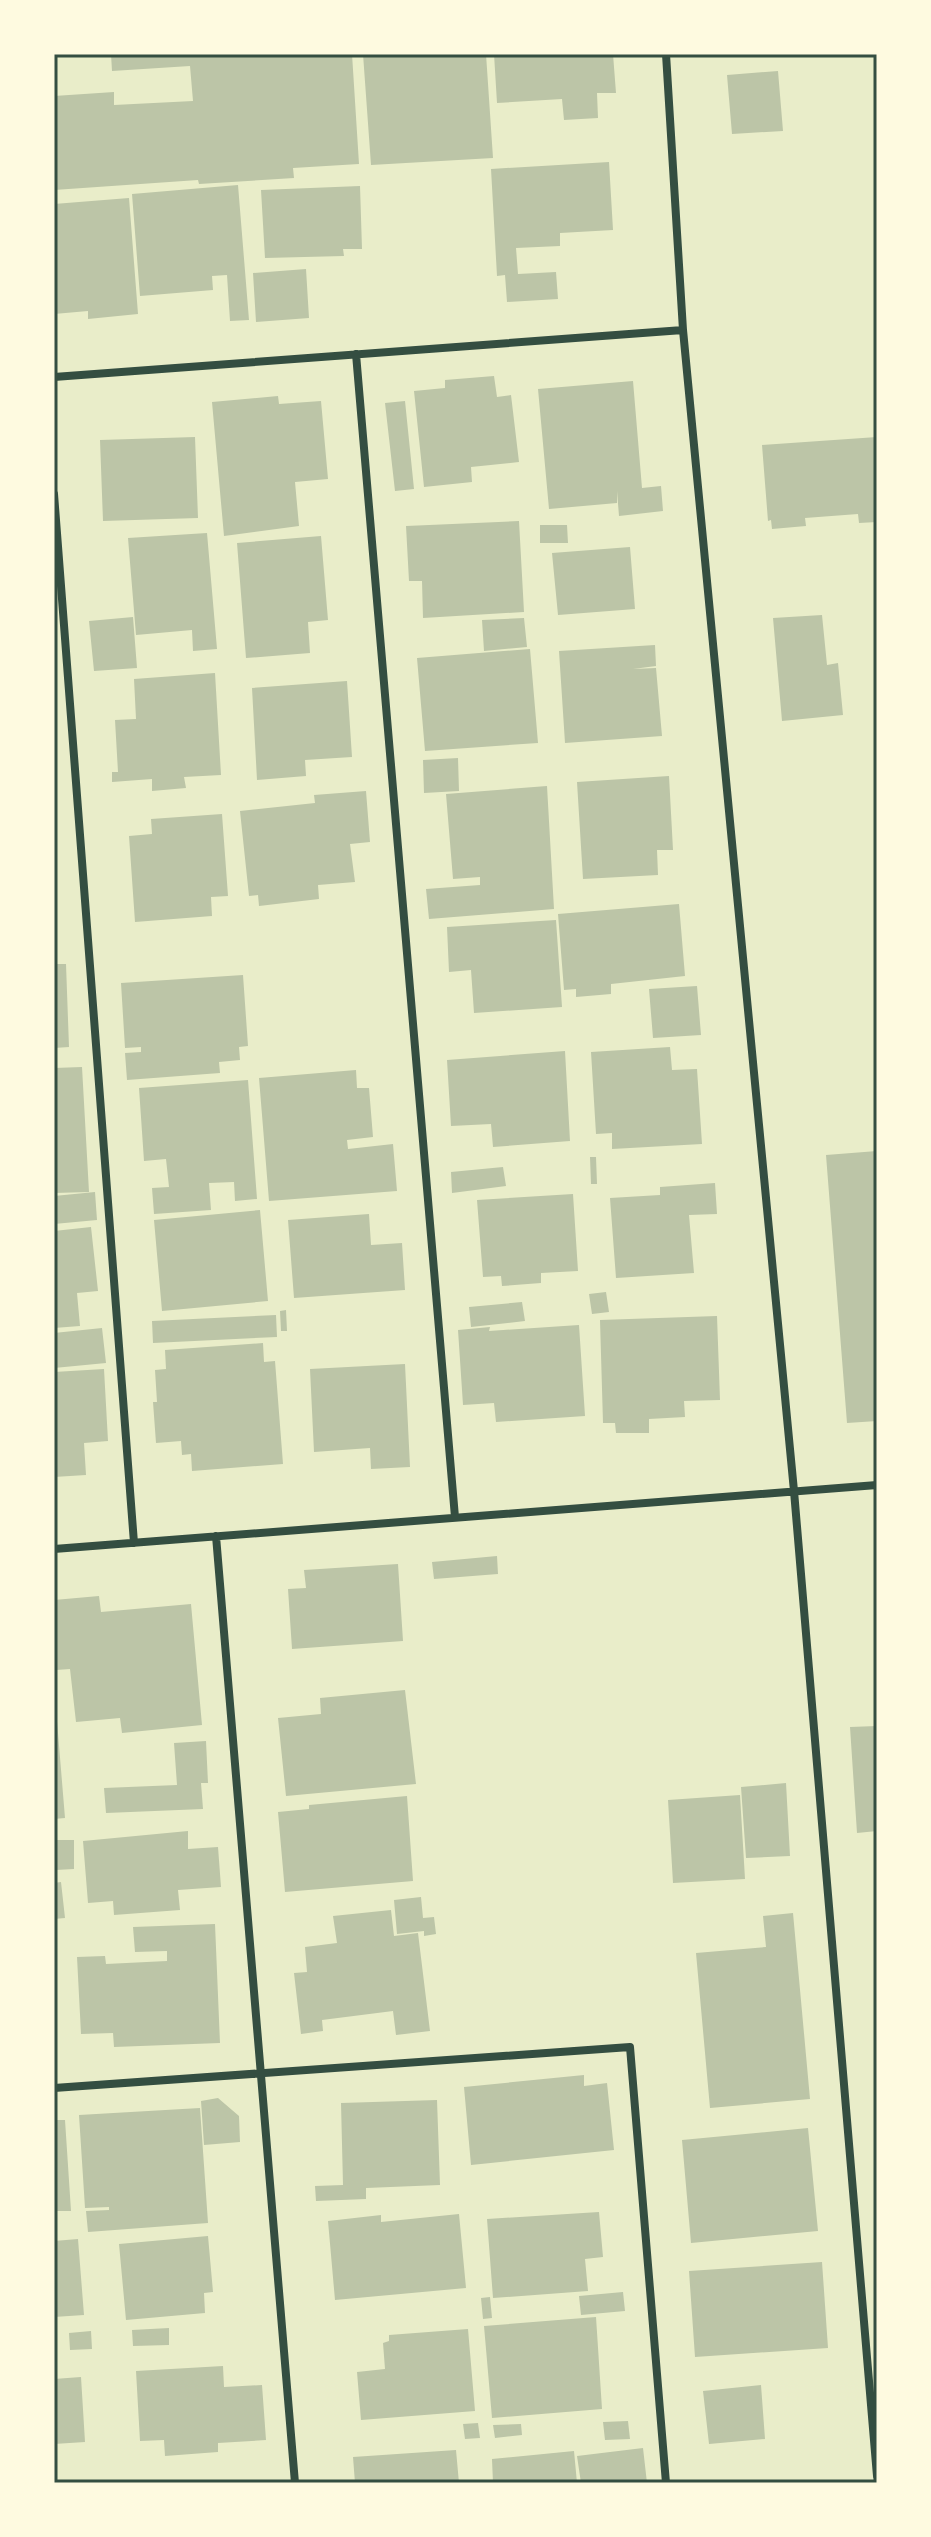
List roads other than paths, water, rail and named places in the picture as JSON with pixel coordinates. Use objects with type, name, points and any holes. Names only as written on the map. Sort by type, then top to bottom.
[{"type":"street","points":[[666,54],[683,330],[794,1491],[877,2476]]},
{"type":"street","points":[[54,377],[683,330]]},
{"type":"street","points":[[356,354],[455,1517]]},
{"type":"street","points":[[54,494],[134,1543]]},
{"type":"street","points":[[54,1549],[877,1485]]},
{"type":"street","points":[[216,1536],[295,2483]]},
{"type":"street","points":[[54,2088],[630,2047],[666,2483]]}]
